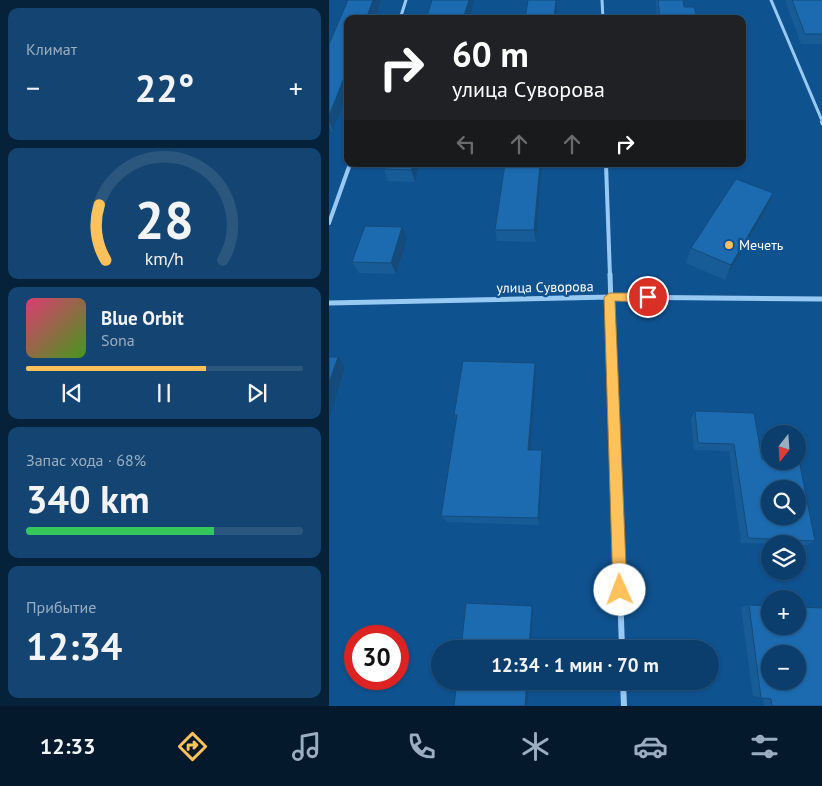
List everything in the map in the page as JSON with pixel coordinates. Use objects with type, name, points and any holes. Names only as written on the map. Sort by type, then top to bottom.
[{"type":"street","points":[[401,15],[406,0]]},
{"type":"street","points":[[602,0],[603,15]]},
{"type":"street","points":[[771,0],[822,124]]},
{"type":"street","points":[[329,223],[349,167]]},
{"type":"street","points":[[606,167],[622,640]]},
{"type":"street","name":"улица Суворова","points":[[329,303],[610,297],[822,299]]},
{"type":"street","points":[[623,690],[624,706]]},
{"type":"building","points":[[348,0],[373,0],[367,15],[344,15],[344,77],[329,116],[329,44]]},
{"type":"building","points":[[432,0],[469,0],[464,15],[427,15]]},
{"type":"building","points":[[528,0],[556,0],[554,15],[526,15]]},
{"type":"building","points":[[658,0],[683,0],[684,7],[694,7],[696,15],[660,15]]},
{"type":"building","points":[[792,0],[823,0],[823,34],[805,34]]},
{"type":"building","points":[[384,167],[412,167],[411,170],[384,169]]},
{"type":"building","points":[[505,167],[540,167],[534,230],[495,230]]},
{"type":"building","points":[[736,179],[773,193],[731,265],[691,248]]},
{"type":"building","points":[[365,226],[402,227],[391,263],[352,262]]},
{"type":"building","points":[[329,357],[338,357],[329,383]]},
{"type":"building","points":[[463,361],[535,363],[528,450],[542,450],[538,518],[441,516],[457,415],[454,415]]},
{"type":"building","points":[[695,411],[754,413],[761,453],[761,470],[801,470],[803,480],[761,480],[761,525],[806,525],[806,495],[815,541],[806,541],[806,535],[761,535],[761,539],[748,538],[734,444],[698,443]]},
{"type":"building","points":[[466,603],[532,606],[530,640],[462,640]]},
{"type":"building","points":[[749,605],[761,606],[761,635],[806,635],[806,607],[823,608],[823,706],[772,706],[771,699],[761,698]]},
{"type":"building","points":[[456,690],[526,690],[525,706],[454,706]]},
{"type":"place","name":"Мечеть","points":[[729,245]]},
{"type":"route","points":[[620,590],[610,297],[648,297]]}]
